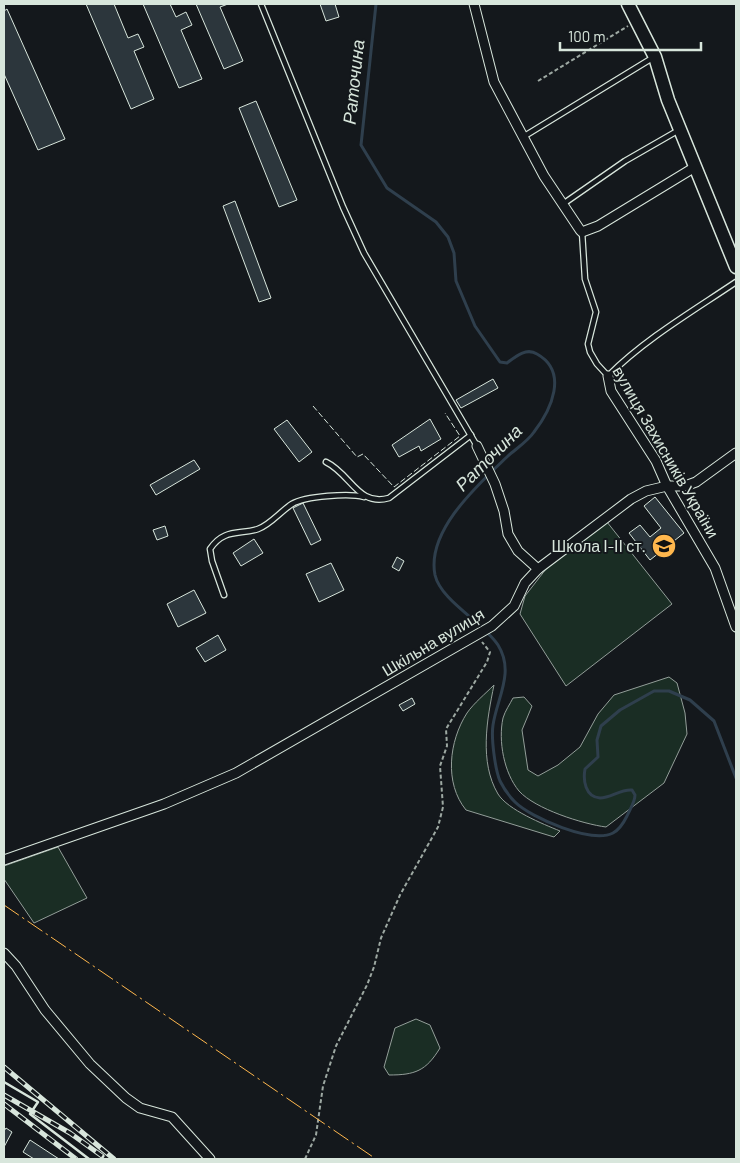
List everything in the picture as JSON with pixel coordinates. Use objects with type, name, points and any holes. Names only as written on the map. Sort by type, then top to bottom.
[{"type":"street","points":[[474,4],[494,82],[562,205],[582,232],[612,218],[695,167]]},
{"type":"street","points":[[628,4],[655,57],[680,129],[736,267]]},
{"type":"street","name":"вулиця Захисників України","points":[[608,376],[611,392],[656,461],[668,486],[715,568],[736,627]]},
{"type":"street","points":[[477,446],[495,484],[504,511],[508,534],[518,551],[538,570]]},
{"type":"street","name":"Шкільна вулиця","points":[[4,860],[164,804],[236,773],[280,749],[492,626],[514,606],[525,583],[538,570],[631,499],[646,491],[668,486],[685,486],[696,482],[736,454]]},
{"type":"street","points":[[4,953],[16,966],[45,1010],[90,1064],[126,1098],[140,1108],[172,1117],[210,1159]]},
{"type":"lane","points":[[261,4],[343,207],[364,253],[477,446]]},
{"type":"lane","points":[[523,137],[655,57]]},
{"type":"lane","points":[[562,205],[625,161],[680,129]]},
{"type":"lane","name":"вулиця Захисників України","points":[[582,232],[585,279],[596,312],[588,344],[597,364],[608,376]]},
{"type":"lane","points":[[608,376],[678,321],[736,282]]},
{"type":"lane","points":[[224,595],[212,561],[210,549],[213,544],[237,531],[258,529],[300,500],[353,494],[373,500],[389,498],[471,435]]},
{"type":"lane","points":[[326,462],[338,468],[364,497]]},
{"type":"path","points":[[538,81],[637,20]]},
{"type":"path","points":[[305,1159],[316,1135],[323,1086],[336,1046],[374,967],[381,938],[400,895],[438,827],[443,807],[440,766],[447,746],[446,729],[487,662],[490,652],[476,636]]},
{"type":"green space","points":[[607,522],[672,604],[566,686],[520,614],[525,596],[546,569]]},
{"type":"green space","points":[[669,677],[677,683],[685,713],[687,734],[664,783],[606,827],[585,823],[547,810],[526,798],[519,791],[506,766],[501,737],[503,718],[513,698],[524,697],[532,706],[522,730],[528,770],[538,776],[558,765],[580,747],[598,714],[614,695]]},
{"type":"green space","points":[[494,685],[486,740],[488,768],[492,782],[498,794],[510,806],[526,816],[560,831],[554,837],[466,810],[454,787],[452,762],[456,736],[467,713]]},
{"type":"green space","points":[[58,847],[87,898],[34,923],[4,879],[4,866]]},
{"type":"green space","points":[[416,1019],[430,1025],[440,1048],[425,1067],[413,1073],[389,1075],[384,1067],[395,1028]]},
{"type":"building","points":[[86,4],[114,4],[128,38],[138,34],[144,47],[134,51],[154,99],[131,109]]},
{"type":"building","points":[[143,4],[170,4],[176,17],[186,12],[192,25],[181,30],[202,79],[179,88]]},
{"type":"building","points":[[196,4],[228,4],[220,7],[243,61],[224,69]]},
{"type":"building","points":[[320,4],[335,4],[339,17],[326,21]]},
{"type":"building","points":[[7,9],[65,139],[38,150],[4,74],[4,11]]},
{"type":"building","points":[[256,101],[297,200],[279,207],[239,108]]},
{"type":"building","points":[[235,201],[271,298],[259,302],[223,206]]},
{"type":"building","points":[[493,379],[498,388],[461,408],[456,400]]},
{"type":"building","points":[[430,419],[441,439],[421,451],[419,446],[399,457],[392,445]]},
{"type":"building","points":[[287,420],[312,452],[299,462],[274,429]]},
{"type":"building","points":[[194,460],[200,469],[156,495],[150,485]]},
{"type":"building","name":"Школа І-ІІ ст.","points":[[655,497],[684,533],[650,560],[629,533],[640,525],[650,537],[661,528],[644,506]]},
{"type":"building","points":[[303,503],[321,540],[311,545],[293,508]]},
{"type":"building","points":[[165,526],[168,536],[157,540],[153,530]]},
{"type":"building","points":[[254,539],[263,553],[241,566],[233,553]]},
{"type":"building","points":[[397,557],[404,561],[399,571],[392,567]]},
{"type":"building","points":[[331,563],[344,590],[319,602],[306,574]]},
{"type":"building","points":[[194,590],[206,613],[178,627],[167,604]]},
{"type":"building","points":[[218,635],[226,650],[205,662],[196,648]]},
{"type":"building","points":[[412,698],[415,704],[403,711],[399,705]]},
{"type":"building","points":[[6,1128],[12,1132],[4,1147],[4,1131]]},
{"type":"building","points":[[30,1140],[59,1159],[34,1159],[23,1152]]},
{"type":"waterway","name":"Раточина","points":[[376,4],[361,145],[387,188],[436,222],[448,237],[454,253],[456,281],[475,326],[500,362],[507,363],[525,352],[533,352],[547,362],[555,381],[551,402],[532,435],[470,493],[447,525],[439,541],[434,558],[435,575],[445,594],[491,636],[503,655],[505,675],[493,725],[493,745],[500,781],[515,802],[548,822],[562,828],[591,835],[613,833],[624,821],[635,795],[632,790],[604,798],[591,795],[586,787],[585,769],[598,757],[597,740],[601,726],[620,710],[654,691],[669,691],[690,700],[714,721],[736,778]]},
{"type":"railway","points":[[4,1067],[114,1159]]},
{"type":"railway","points":[[4,1095],[70,1133],[102,1156]]},
{"type":"railway","points":[[4,1104],[76,1159]]},
{"type":"fence","points":[[313,406],[357,457],[363,454],[394,487],[460,436],[445,413]]},
{"type":"wall","points":[[4,1082],[38,1102],[30,1114],[89,1159]]},
{"type":"power","points":[[4,905],[376,1159]]},
{"type":"place","name":"Школа І-ІІ ст.","points":[[664,546]]}]
